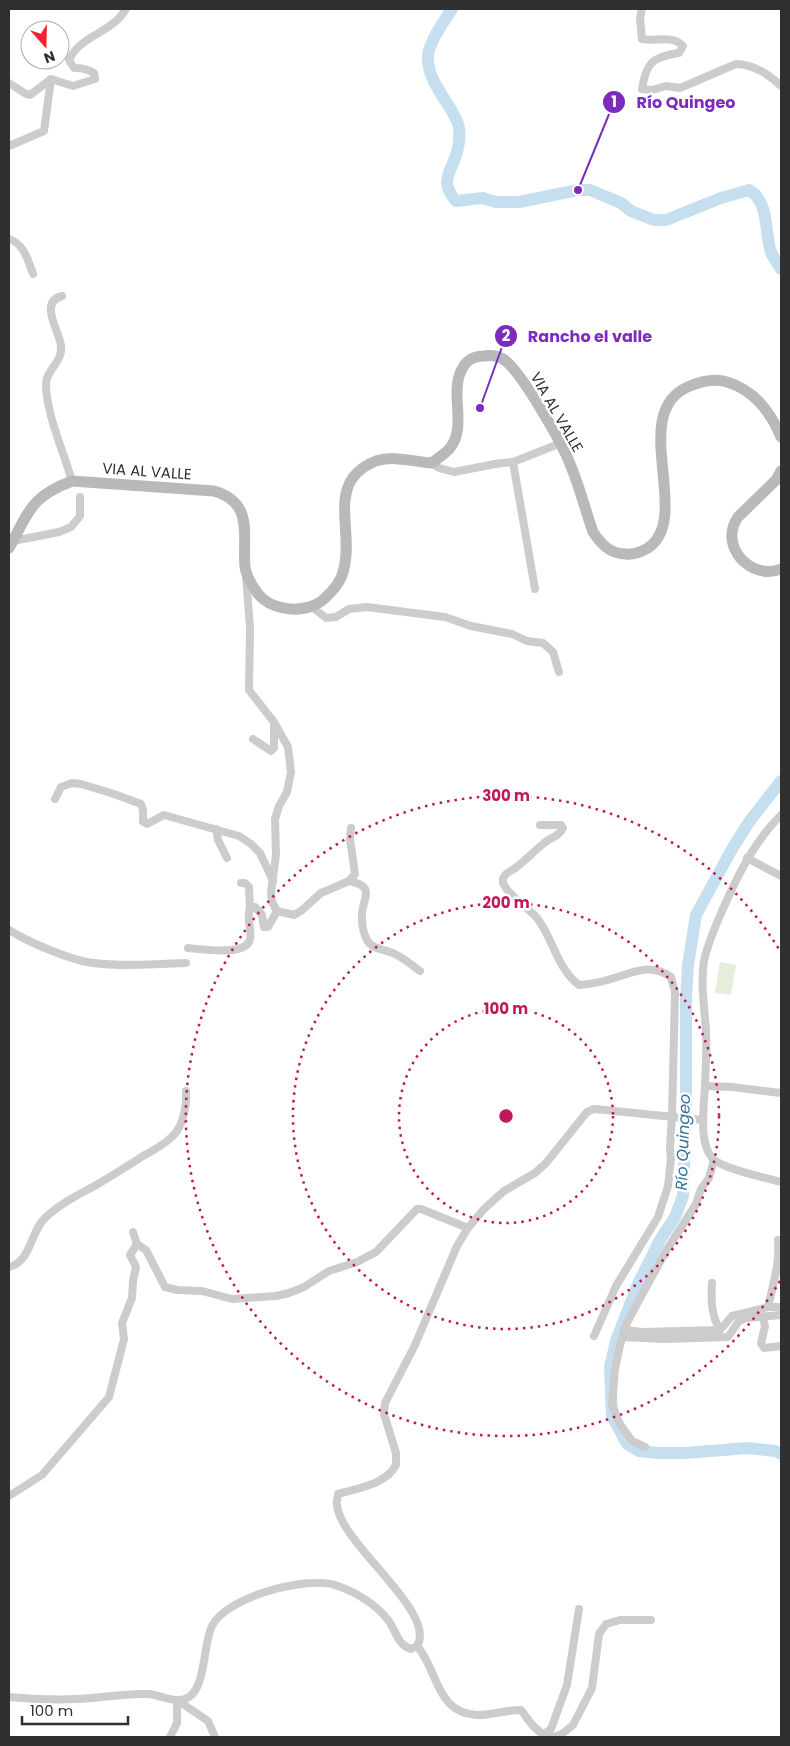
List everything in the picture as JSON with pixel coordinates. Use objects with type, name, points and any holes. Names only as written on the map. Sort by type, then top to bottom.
[{"type":"main road","name":"VIA AL VALLE","points":[[432,463],[450,448],[454,441],[458,424],[457,382],[467,361],[479,356],[495,356],[503,359],[517,373],[561,443],[599,541],[607,549],[624,554],[634,554],[656,541],[660,533],[665,508],[661,426],[668,406],[676,395],[702,381],[720,380],[736,385],[755,398],[771,416],[781,438]]},
{"type":"main road","points":[[311,606],[320,602],[336,586],[344,568],[346,544],[344,504],[350,480],[355,474],[370,464],[390,458],[432,463]]},
{"type":"main road","points":[[781,471],[776,480],[738,518],[733,525],[731,536],[739,558],[755,570],[768,573],[781,569]]},
{"type":"main road","name":"VIA AL VALLE","points":[[11,545],[28,510],[38,499],[52,489],[72,481],[206,490],[222,494],[236,505],[243,517],[245,525],[245,569],[250,583],[264,601],[284,608],[311,606]]},
{"type":"street","points":[[51,79],[74,86],[95,79],[92,71],[84,68],[74,68],[69,60],[73,52],[83,43],[116,21],[126,9]]},
{"type":"street","points":[[642,9],[640,18],[642,39],[653,41],[663,38],[676,40],[683,46],[679,53],[665,55],[653,61],[645,70],[642,89],[652,90],[666,86],[680,88],[736,64],[744,64],[758,69],[781,86]]},
{"type":"street","points":[[9,82],[30,95],[51,79]]},
{"type":"street","points":[[9,146],[44,131],[51,79]]},
{"type":"street","points":[[9,239],[15,241],[25,253],[33,274]]},
{"type":"street","points":[[62,296],[57,297],[51,305],[50,311],[60,341],[61,353],[60,358],[49,374],[46,386],[55,426],[72,481]]},
{"type":"street","points":[[432,463],[439,468],[454,472],[513,462],[561,443]]},
{"type":"street","points":[[513,462],[535,589]]},
{"type":"street","points":[[11,545],[71,527],[80,516],[80,497]]},
{"type":"street","points":[[245,569],[250,628],[249,690],[274,722],[288,746],[291,772],[287,792],[279,806],[275,819],[276,855],[271,892],[272,902],[277,911],[294,915],[321,893],[349,881],[355,874],[350,839],[351,828]]},
{"type":"street","points":[[311,606],[326,618],[336,617],[349,609],[367,607],[445,617],[471,626],[512,634],[527,641],[542,643],[553,652],[559,672]]},
{"type":"street","points":[[253,739],[272,751],[274,748],[274,722]]},
{"type":"street","points":[[55,799],[61,787],[72,783],[81,784],[141,804],[143,822],[147,824],[164,815],[173,816],[240,836],[260,853],[273,881]]},
{"type":"street","points":[[781,815],[747,858],[722,909],[704,960],[702,993],[706,1033],[705,1086],[700,1119],[708,1149],[714,1160],[734,1169],[781,1182]]},
{"type":"street","points":[[540,825],[562,825],[563,828],[562,832],[541,845],[522,863],[504,876],[502,881],[504,886],[538,919],[573,981],[579,985],[616,978],[638,970],[658,972],[672,977],[675,992],[674,1116],[666,1195],[658,1217],[616,1286],[594,1336]]},
{"type":"street","points":[[216,830],[218,840],[227,858]]},
{"type":"street","points":[[747,858],[781,876]]},
{"type":"street","points":[[349,881],[358,883],[365,888],[367,896],[362,912],[362,921],[366,939],[371,946],[404,958],[420,971]]},
{"type":"street","points":[[188,948],[227,951],[247,944],[250,939],[248,913],[250,908],[249,886],[245,883],[240,883]]},
{"type":"street","points":[[250,908],[255,907],[259,910],[264,927],[268,927],[277,911]]},
{"type":"street","points":[[9,930],[20,937],[77,960],[121,964],[186,962]]},
{"type":"street","points":[[705,1086],[781,1093]]},
{"type":"street","points":[[9,1267],[15,1266],[28,1252],[34,1235],[44,1218],[153,1151],[176,1132],[184,1113],[186,1091]]},
{"type":"street","points":[[418,1646],[420,1638],[418,1627],[410,1606],[399,1591],[361,1550],[341,1518],[337,1505],[338,1494],[372,1485],[388,1475],[396,1465],[396,1452],[384,1414],[385,1403],[415,1345],[457,1246],[468,1228],[484,1209],[504,1191],[535,1173],[546,1164],[587,1112],[594,1109],[700,1119]]},
{"type":"street","points":[[645,1447],[632,1441],[620,1424],[612,1405],[614,1369],[623,1334],[666,1251],[696,1204],[701,1189],[709,1178],[714,1160]]},
{"type":"street","points":[[133,1232],[138,1244],[146,1250],[165,1287],[177,1290],[202,1291],[232,1299],[289,1294],[329,1271],[369,1256],[376,1252],[417,1209],[468,1228]]},
{"type":"street","points":[[768,1307],[776,1273],[779,1251],[778,1240]]},
{"type":"street","points":[[9,1496],[42,1475],[109,1397],[124,1339],[122,1323],[132,1298],[136,1267],[130,1255],[138,1244]]},
{"type":"street","points":[[712,1283],[713,1311],[720,1330]]},
{"type":"street","points":[[623,1334],[720,1330],[732,1316],[768,1307],[781,1307]]},
{"type":"street","points":[[623,1334],[665,1339],[728,1337],[739,1321],[746,1318],[781,1315]]},
{"type":"street","points":[[763,1316],[765,1326],[761,1343],[764,1348],[781,1346]]},
{"type":"street","points":[[177,1700],[189,1698],[196,1690],[207,1638],[212,1625],[219,1616],[244,1601],[271,1590],[315,1582],[334,1585],[350,1591],[377,1607],[388,1620],[400,1643],[410,1649],[418,1646]]},
{"type":"street","points":[[548,1736],[567,1685],[579,1609]]},
{"type":"street","points":[[418,1646],[424,1654],[444,1697],[454,1708],[469,1714],[481,1715],[521,1710],[534,1728],[548,1736],[562,1734],[573,1725],[592,1688],[599,1634],[606,1624],[620,1620],[651,1620]]},
{"type":"street","points":[[9,1697],[45,1700],[150,1694],[177,1700],[208,1721],[215,1737]]},
{"type":"street","points":[[165,1737],[171,1731],[172,1734],[176,1723],[177,1700]]},
{"type":"green space","points":[[720,962],[736,965],[731,995],[715,993]]},
{"type":"waterway","name":"Río Quingeo","points":[[452,9],[434,38],[429,50],[428,64],[433,80],[459,127],[458,149],[447,182],[448,188],[456,201],[483,198],[496,202],[519,202],[578,190],[590,190],[621,203],[631,211],[654,220],[666,220],[721,198],[749,190],[756,195],[760,202],[771,252],[781,269]]},
{"type":"waterway","name":"Río Quingeo","points":[[781,781],[749,822],[696,915],[688,965],[686,999],[686,1104],[683,1196],[675,1217],[660,1240],[638,1284],[616,1341],[610,1367],[612,1416],[627,1444],[639,1451],[685,1453],[747,1448],[775,1451],[781,1454]]},
{"type":"place","name":"Río Quingeo","points":[[578,190]]},
{"type":"place","name":"Rancho el valle","points":[[480,408]]}]
